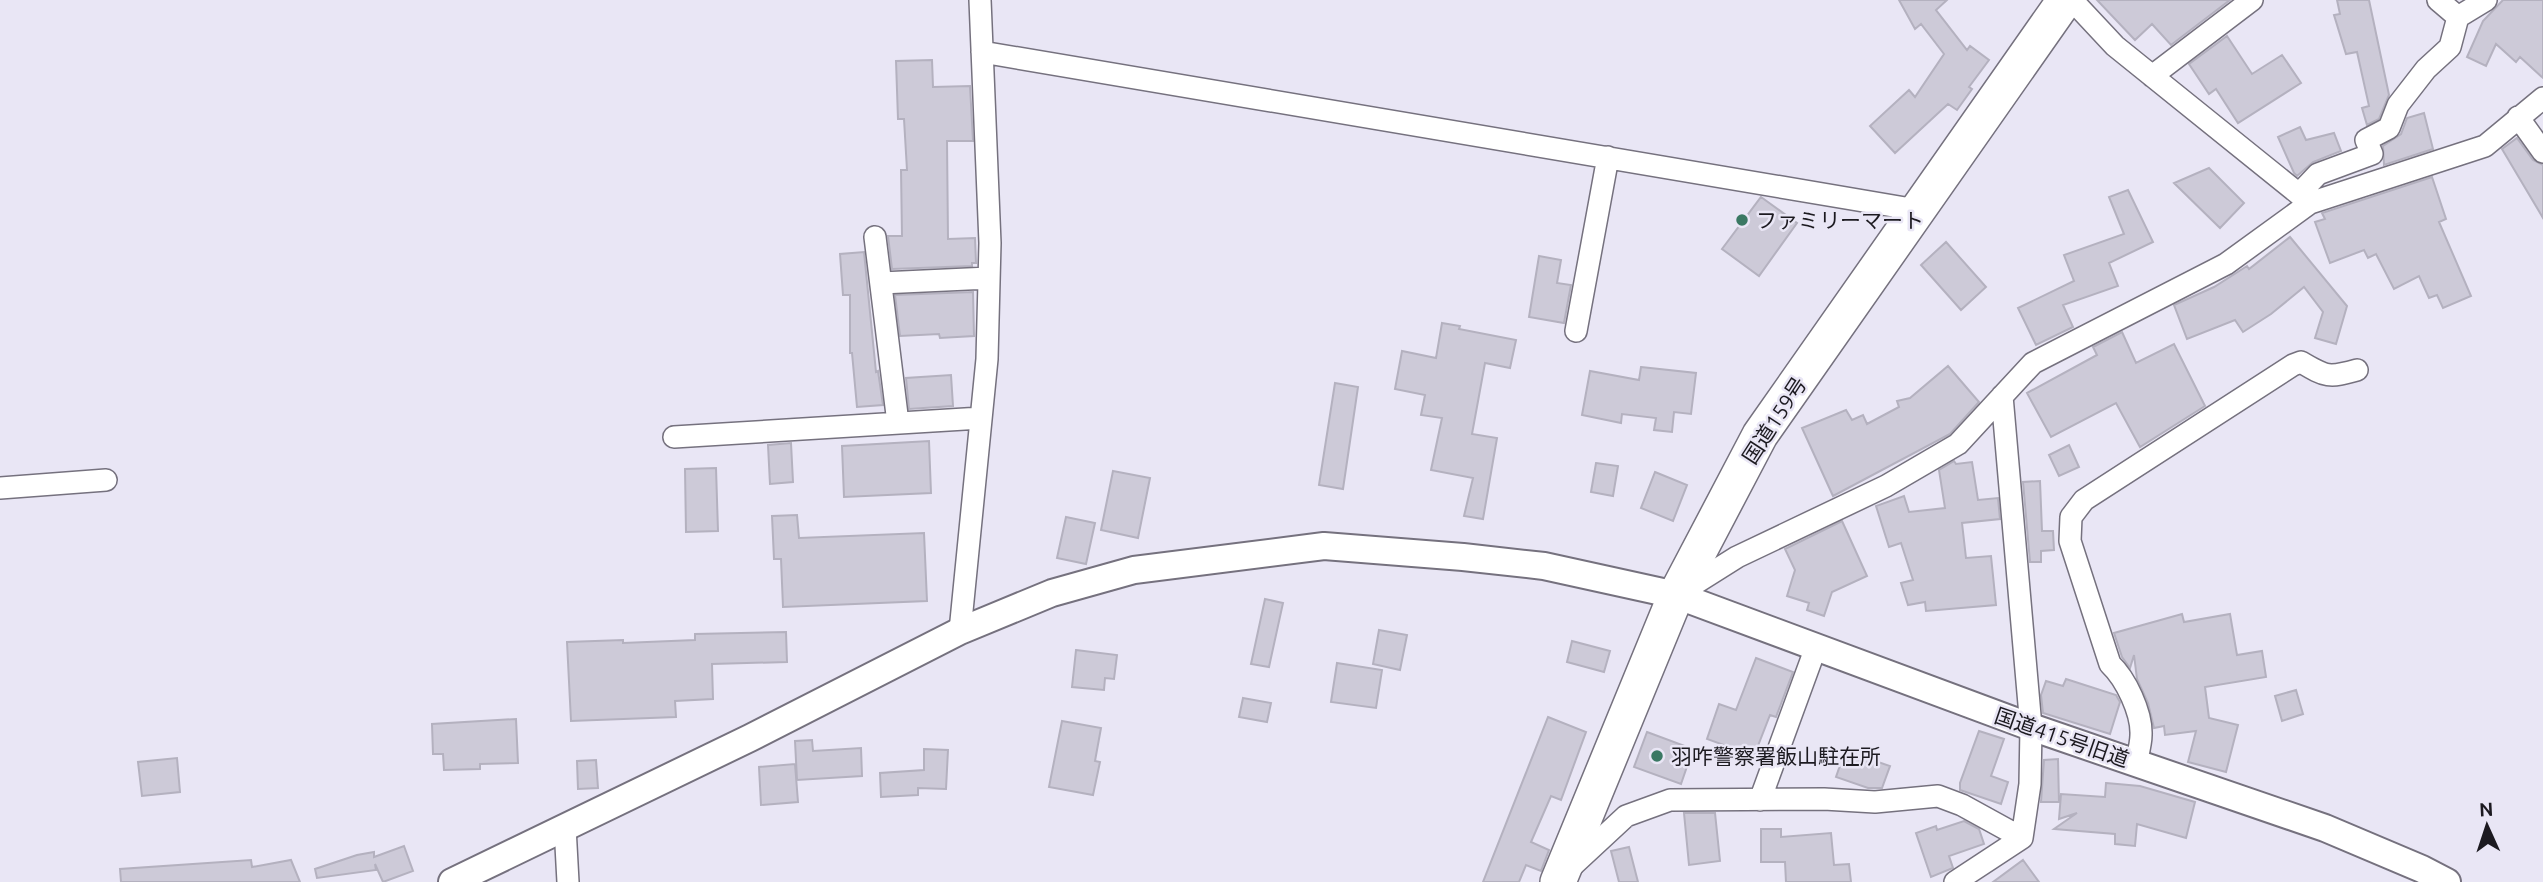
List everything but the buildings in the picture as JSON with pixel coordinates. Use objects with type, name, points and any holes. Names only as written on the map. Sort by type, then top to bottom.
[{"type":"highway","name":"国道159号","points":[[1560,878],[1676,595],[1760,435],[2065,0]]},
{"type":"street","points":[[960,631],[987,359],[990,243],[980,0]]},
{"type":"street","points":[[2072,0],[2115,46],[2304,198]]},
{"type":"street","points":[[2152,76],[2252,0]]},
{"type":"street","points":[[2438,0],[2458,17]]},
{"type":"street","points":[[1676,595],[1737,557],[1886,485],[1958,444],[2033,363],[2226,264],[2304,198],[2318,174],[2372,155],[2366,140],[2389,128],[2398,105],[2426,69],[2450,47],[2458,17],[2486,0]]},
{"type":"street","points":[[982,52],[1917,210]]},
{"type":"street","points":[[2304,198],[2484,146],[2543,98]]},
{"type":"street","points":[[2518,117],[2543,152]]},
{"type":"street","points":[[1576,331],[1608,157]]},
{"type":"street","points":[[875,237],[898,423]]},
{"type":"street","points":[[881,283],[989,278]]},
{"type":"street","points":[[2136,763],[2141,734],[2134,702],[2121,674],[2110,664],[2070,541],[2071,517],[2084,500],[2293,365],[2301,362],[2317,372],[2334,377],[2357,370]]},
{"type":"street","points":[[1955,882],[2022,838],[2031,783],[2031,727],[2002,396]]},
{"type":"street","points":[[674,437],[981,418]]},
{"type":"street","points":[[0,488],[106,480]]},
{"type":"street","name":"国道415号旧道","points":[[452,882],[750,738],[960,631],[1052,593],[1134,570],[1324,546],[1544,566],[1676,595],[2031,727],[2325,828],[2447,882]]},
{"type":"street","points":[[1760,800],[1816,647]]},
{"type":"street","points":[[1560,878],[1626,816],[1670,800],[1824,799],[1875,802],[1938,796],[1962,805],[2022,838]]},
{"type":"street","points":[[565,827],[568,882]]},
{"type":"place","name":"ファミリーマート","points":[[1742,220]]},
{"type":"place","name":"羽咋警察署飯山駐在所","points":[[1657,756]]}]
